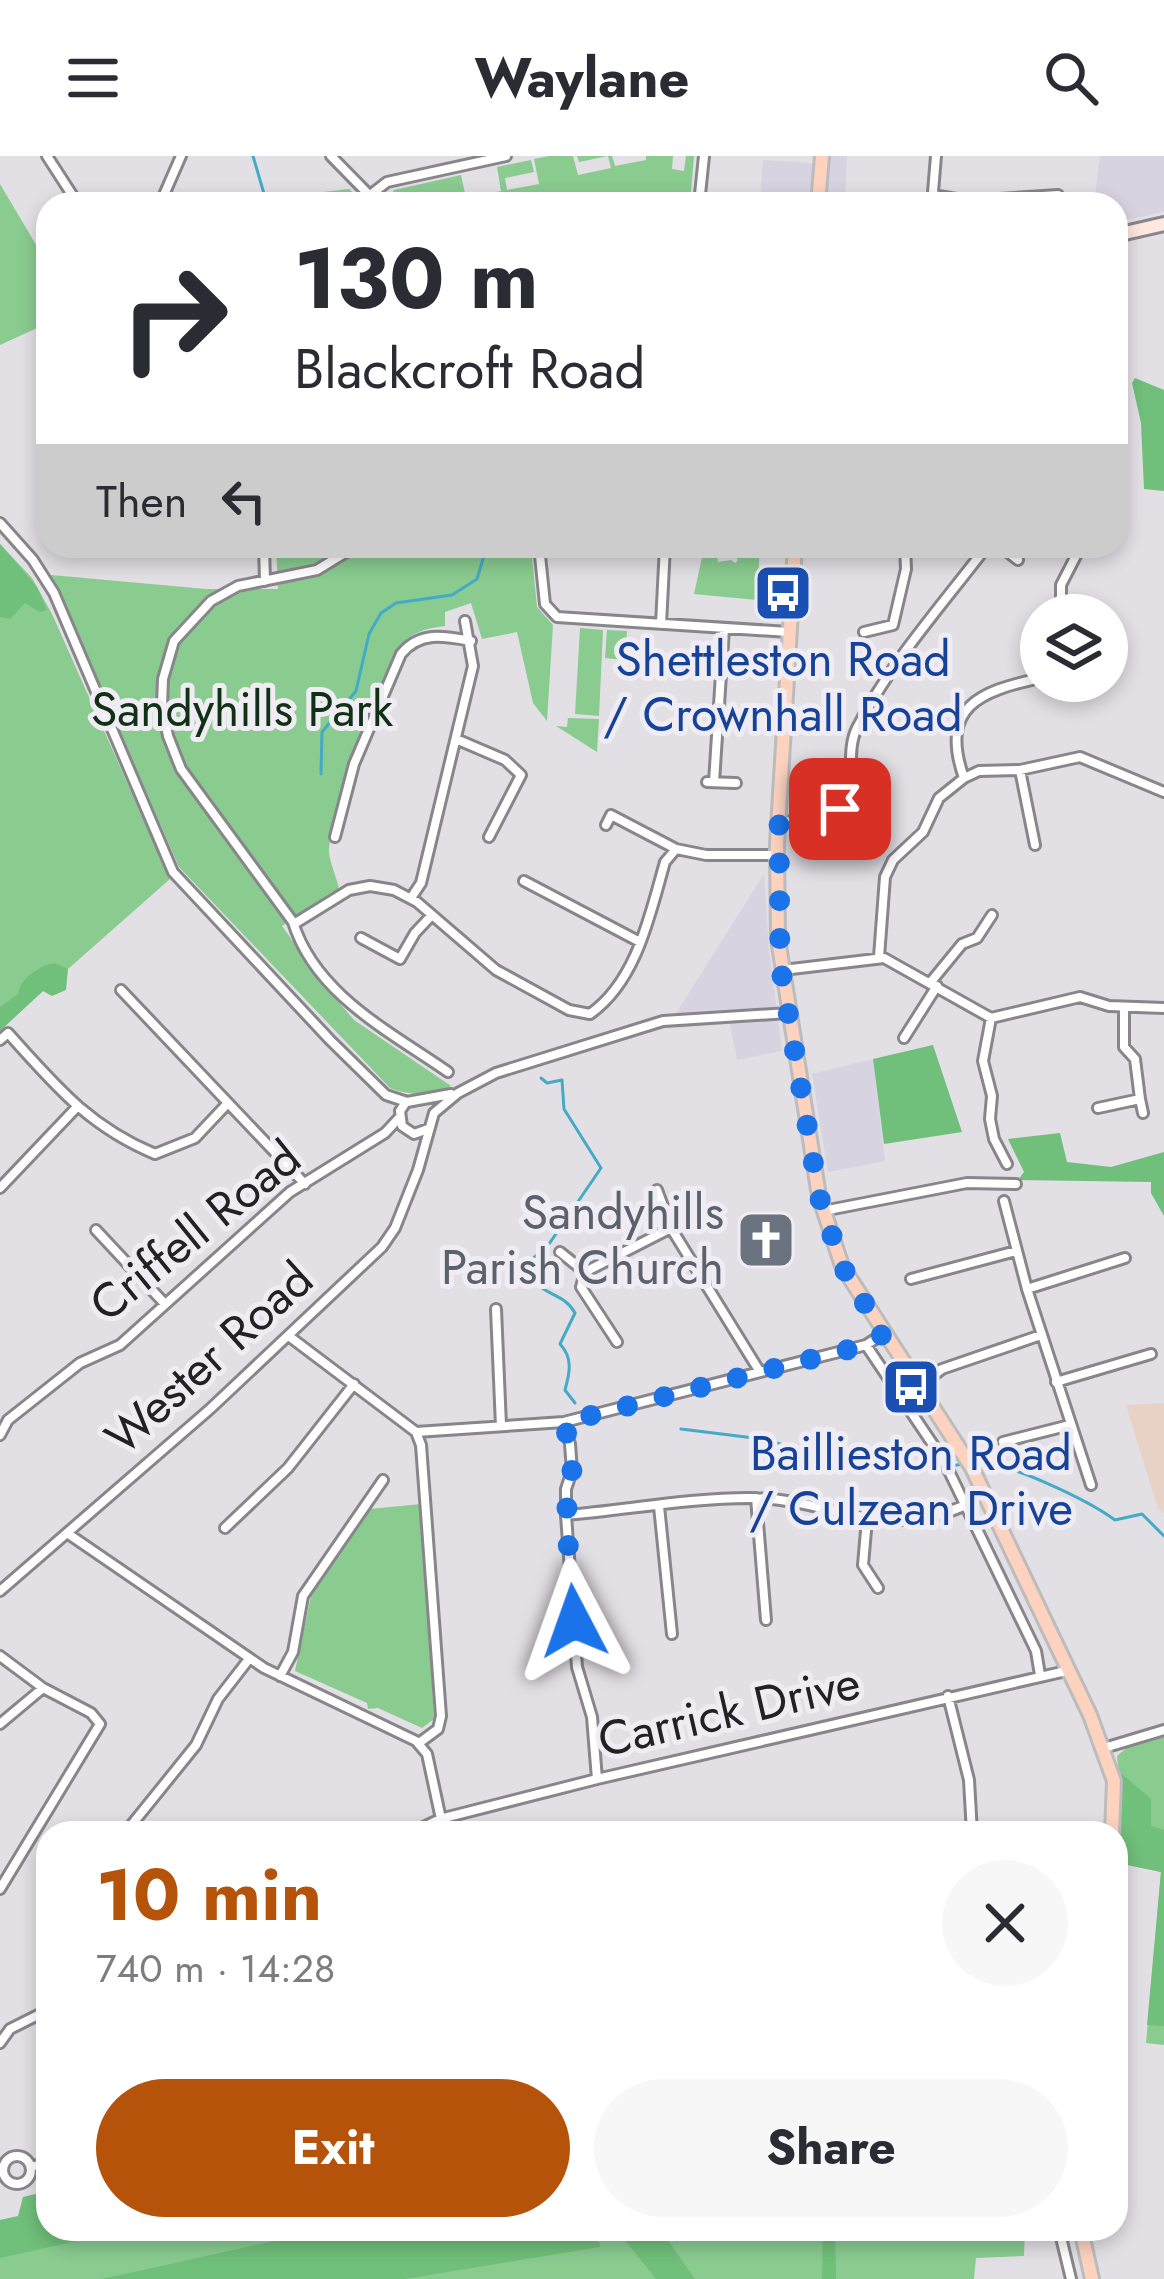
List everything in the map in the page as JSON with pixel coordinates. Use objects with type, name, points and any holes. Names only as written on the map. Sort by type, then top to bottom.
[{"type":"main road","points":[[819,192],[822,156]]},
{"type":"main road","points":[[1128,232],[1164,224]]},
{"type":"main road","points":[[794,558],[777,849],[781,970],[823,1211],[842,1266],[969,1463],[1104,1748],[1116,1802],[1114,1821]]},
{"type":"main road","points":[[1084,2241],[1092,2279]]},
{"type":"street","points":[[47,156],[70,192]]},
{"type":"street","points":[[165,192],[181,156]]},
{"type":"street","points":[[331,156],[365,192]]},
{"type":"street","points":[[375,192],[390,181],[506,156]]},
{"type":"street","points":[[700,192],[704,156]]},
{"type":"street","points":[[934,192],[937,156]]},
{"type":"street","points":[[1035,181],[1036,192]]},
{"type":"street","points":[[0,523],[54,593],[173,872],[330,1040],[393,1098],[425,1101],[458,1093]]},
{"type":"street","points":[[264,558],[265,581]]},
{"type":"street","points":[[336,558],[317,570],[227,590],[191,619],[174,641],[163,679],[168,736],[182,769],[294,924],[300,944],[324,980],[353,1006],[448,1072]]},
{"type":"street","points":[[540,558],[544,599],[554,616],[790,632]]},
{"type":"street","points":[[661,624],[664,558]]},
{"type":"street","points":[[865,632],[893,625],[905,558]]},
{"type":"street","points":[[779,821],[822,821],[840,809],[850,787],[850,751],[860,724],[902,658],[978,558]]},
{"type":"street","points":[[1061,594],[1075,558]]},
{"type":"street","points":[[412,898],[421,883],[473,666],[465,621]]},
{"type":"street","points":[[724,628],[711,782],[736,783]]},
{"type":"street","points":[[335,836],[354,764],[401,653],[422,638],[471,641]]},
{"type":"street","points":[[964,778],[955,732],[965,709],[978,696],[1020,684]]},
{"type":"street","points":[[455,740],[505,760],[521,775],[489,837]]},
{"type":"street","points":[[879,957],[884,877],[893,860],[923,832],[940,799],[964,778],[979,771],[1020,770],[1080,757],[1164,792]]},
{"type":"street","points":[[1020,770],[1035,844]]},
{"type":"street","points":[[606,825],[611,815],[676,849],[706,855],[777,849]]},
{"type":"street","points":[[294,924],[344,892],[387,888],[412,898],[496,970],[581,1014],[590,1014],[606,1002],[640,942],[665,862],[676,849]]},
{"type":"street","points":[[524,881],[640,942]]},
{"type":"street","points":[[904,1038],[962,944],[977,938],[992,915]]},
{"type":"street","points":[[361,938],[400,959],[431,916]]},
{"type":"street","points":[[781,970],[879,957],[991,1018],[1080,997],[1124,1007],[1164,1008]]},
{"type":"street","points":[[121,990],[305,1184]]},
{"type":"street","points":[[1124,1007],[1124,1047],[1135,1059],[1143,1113]]},
{"type":"street","points":[[393,1098],[405,1130],[418,1134],[429,1129],[434,1113],[458,1093],[496,1073],[663,1021],[789,1013]]},
{"type":"street","points":[[991,1018],[982,1061],[992,1096],[994,1139],[1007,1164]]},
{"type":"street","points":[[0,1040],[8,1033],[76,1108],[116,1138],[154,1154],[195,1138],[228,1103]]},
{"type":"street","points":[[1098,1108],[1140,1099]]},
{"type":"street","points":[[425,1101],[434,1113]]},
{"type":"street","points":[[399,1114],[406,1102]]},
{"type":"street","points":[[0,1188],[76,1108]]},
{"type":"street","name":"Criffell Road","points":[[386,1133],[399,1114]]},
{"type":"street","name":"Wester Road","points":[[0,1591],[290,1336],[387,1241],[429,1129]]},
{"type":"street","name":"Criffell Road","points":[[0,1435],[8,1420],[80,1363],[121,1345],[290,1192],[386,1133],[405,1130]]},
{"type":"street","points":[[418,1134],[424,1148]]},
{"type":"street","points":[[823,1211],[968,1184],[1016,1184]]},
{"type":"street","points":[[657,1190],[670,1228],[760,1372]]},
{"type":"street","points":[[1004,1201],[1090,1485]]},
{"type":"street","points":[[617,1342],[581,1287],[585,1272],[670,1228]]},
{"type":"street","points":[[96,1230],[165,1304]]},
{"type":"street","points":[[911,1280],[1016,1251]]},
{"type":"street","points":[[560,1252],[585,1272]]},
{"type":"street","points":[[1027,1289],[1125,1258]]},
{"type":"street","points":[[496,1309],[501,1426]]},
{"type":"street","points":[[416,1432],[565,1422],[866,1345],[883,1334]]},
{"type":"street","points":[[919,1386],[942,1369],[1041,1335]]},
{"type":"street","points":[[290,1336],[416,1432],[422,1445],[441,1716],[438,1729],[419,1743]]},
{"type":"street","points":[[866,1345],[944,1461],[1037,1654],[1040,1675]]},
{"type":"street","points":[[1056,1382],[1151,1354]]},
{"type":"street","points":[[225,1528],[288,1468],[354,1384]]},
{"type":"street","points":[[565,1422],[572,1471],[566,1515],[577,1667],[592,1717],[597,1779]]},
{"type":"street","points":[[1004,1442],[1070,1425]]},
{"type":"street","points":[[280,1676],[293,1652],[302,1596],[382,1480]]},
{"type":"street","points":[[566,1515],[756,1498],[867,1519],[925,1520],[966,1505]]},
{"type":"street","points":[[756,1498],[766,1620]]},
{"type":"street","points":[[659,1506],[672,1634]]},
{"type":"street","points":[[867,1519],[863,1565],[878,1588]]},
{"type":"street","points":[[67,1533],[249,1659],[419,1743],[427,1754],[440,1819]]},
{"type":"street","points":[[0,1656],[43,1688],[91,1713],[100,1724],[41,1821]]},
{"type":"street","points":[[134,1821],[196,1744],[218,1699],[249,1659]]},
{"type":"street","name":"Carrick Drive","points":[[436,1821],[1066,1671]]},
{"type":"street","points":[[0,1724],[43,1688]]},
{"type":"street","points":[[948,1696],[968,1780],[971,1821]]},
{"type":"street","points":[[1104,1748],[1164,1730]]},
{"type":"street","points":[[0,1889],[36,1830]]},
{"type":"street","points":[[0,2044],[10,2029],[36,2016]]},
{"type":"street","points":[[31,2168],[36,2166]]},
{"type":"street","points":[[1062,2241],[1071,2279]]},
{"type":"shaded area","points":[[824,156],[847,156],[846,192],[761,192],[763,160],[822,164]]},
{"type":"shaded area","points":[[1100,156],[1164,156],[1164,212],[1128,220],[1128,192],[1096,192]]},
{"type":"shaded area","points":[[764,874],[782,1051],[737,1060],[730,1024],[666,1029]]},
{"type":"shaded area","points":[[873,1059],[885,1161],[828,1172],[812,1074]]},
{"type":"shaded area","points":[[1164,1403],[1164,1513],[1158,1509],[1126,1405]]},
{"type":"green space","points":[[573,156],[578,175],[611,168],[608,156],[615,166],[646,160],[646,156],[673,156],[672,169],[684,171],[686,156],[694,156],[691,192],[496,192],[501,191],[497,167],[531,160],[534,172],[505,178],[507,190],[539,184],[534,159]]},
{"type":"green space","points":[[577,156],[608,156],[579,162]]},
{"type":"green space","points":[[461,175],[465,192],[393,192],[394,190]]},
{"type":"green space","points":[[0,184],[36,245],[36,328],[0,345]]},
{"type":"green space","points":[[1135,378],[1164,390],[1164,491],[1144,489]]},
{"type":"green space","points":[[0,544],[32,578],[52,614],[170,879],[0,1029]]},
{"type":"green space","points":[[0,544],[37,587],[47,610],[40,612],[25,603],[10,619],[0,617]]},
{"type":"green space","name":"Sandyhills Park","points":[[277,558],[532,558],[537,607],[553,625],[547,721],[533,703],[517,632],[482,639],[471,603],[445,612],[445,626],[407,639],[370,712],[337,811],[329,853],[339,889],[282,926],[354,1020],[451,1086],[436,1092],[413,1094],[390,1088],[179,867],[51,575],[206,589],[278,589]]},
{"type":"green space","points":[[702,558],[759,558],[757,600],[694,594]]},
{"type":"green space","points":[[580,628],[603,630],[599,716],[575,714]]},
{"type":"green space","points":[[607,630],[627,631],[625,660],[605,658]]},
{"type":"green space","points":[[568,718],[599,719],[597,752],[556,726],[567,727]]},
{"type":"green space","points":[[54,963],[68,969],[66,990],[52,996],[43,991],[0,1031],[0,1007],[18,994],[31,974]]},
{"type":"green space","points":[[933,1045],[962,1132],[884,1144],[873,1059]]},
{"type":"green space","points":[[1060,1133],[1067,1162],[1111,1167],[1164,1152],[1164,1216],[1151,1193],[1151,1182],[1018,1180],[1024,1172],[1008,1139]]},
{"type":"green space","points":[[422,1504],[434,1719],[422,1728],[378,1708],[368,1709],[367,1703],[295,1671],[311,1596],[365,1513]]},
{"type":"green space","points":[[1164,1735],[1164,2045],[1146,2043],[1161,1872],[1128,1865],[1128,1821],[1121,1821],[1117,1756],[1130,1745]]},
{"type":"green space","points":[[1122,1774],[1151,1799],[1151,1826],[1164,1830],[1164,2026],[1147,2025],[1161,1872],[1128,1865],[1128,1821],[1120,1821]]},
{"type":"green space","points":[[36,2194],[36,2241],[77,2241],[0,2258],[0,2220],[18,2216],[23,2197]]},
{"type":"green space","points":[[0,2220],[36,2227],[36,2241],[1025,2241],[1024,2256],[976,2258],[974,2279],[0,2279]]},
{"type":"green space","points":[[275,2241],[599,2241],[600,2247],[405,2279],[102,2279]]},
{"type":"green space","points":[[626,2241],[668,2241],[695,2279],[656,2279]]},
{"type":"green space","points":[[823,2241],[835,2241],[836,2279],[822,2279]]},
{"type":"waterway","points":[[253,156],[264,192]]},
{"type":"waterway","points":[[321,774],[322,732],[356,691],[369,634],[381,613],[396,603],[452,595],[477,579],[483,558]]},
{"type":"waterway","points":[[541,1078],[547,1083],[562,1080],[564,1109],[601,1168],[549,1244],[531,1260],[535,1281],[575,1313],[560,1344],[569,1366],[565,1390],[575,1403]]},
{"type":"waterway","points":[[681,1429],[762,1439],[867,1468],[964,1464]]},
{"type":"waterway","points":[[974,1463],[1025,1474],[1115,1520],[1142,1514],[1164,1536]]},
{"type":"place","name":"Shettleston Road / Crownhall Road","points":[[783,593]]},
{"type":"place","name":"Sandyhills Parish Church","points":[[766,1240]]},
{"type":"place","name":"Baillieston Road / Culzean Drive","points":[[911,1387]]},
{"type":"route","points":[[574,1621],[566,1515],[572,1471],[565,1422],[866,1345],[883,1334],[842,1266],[823,1211],[778,939],[779,821],[822,821],[840,809]]}]
